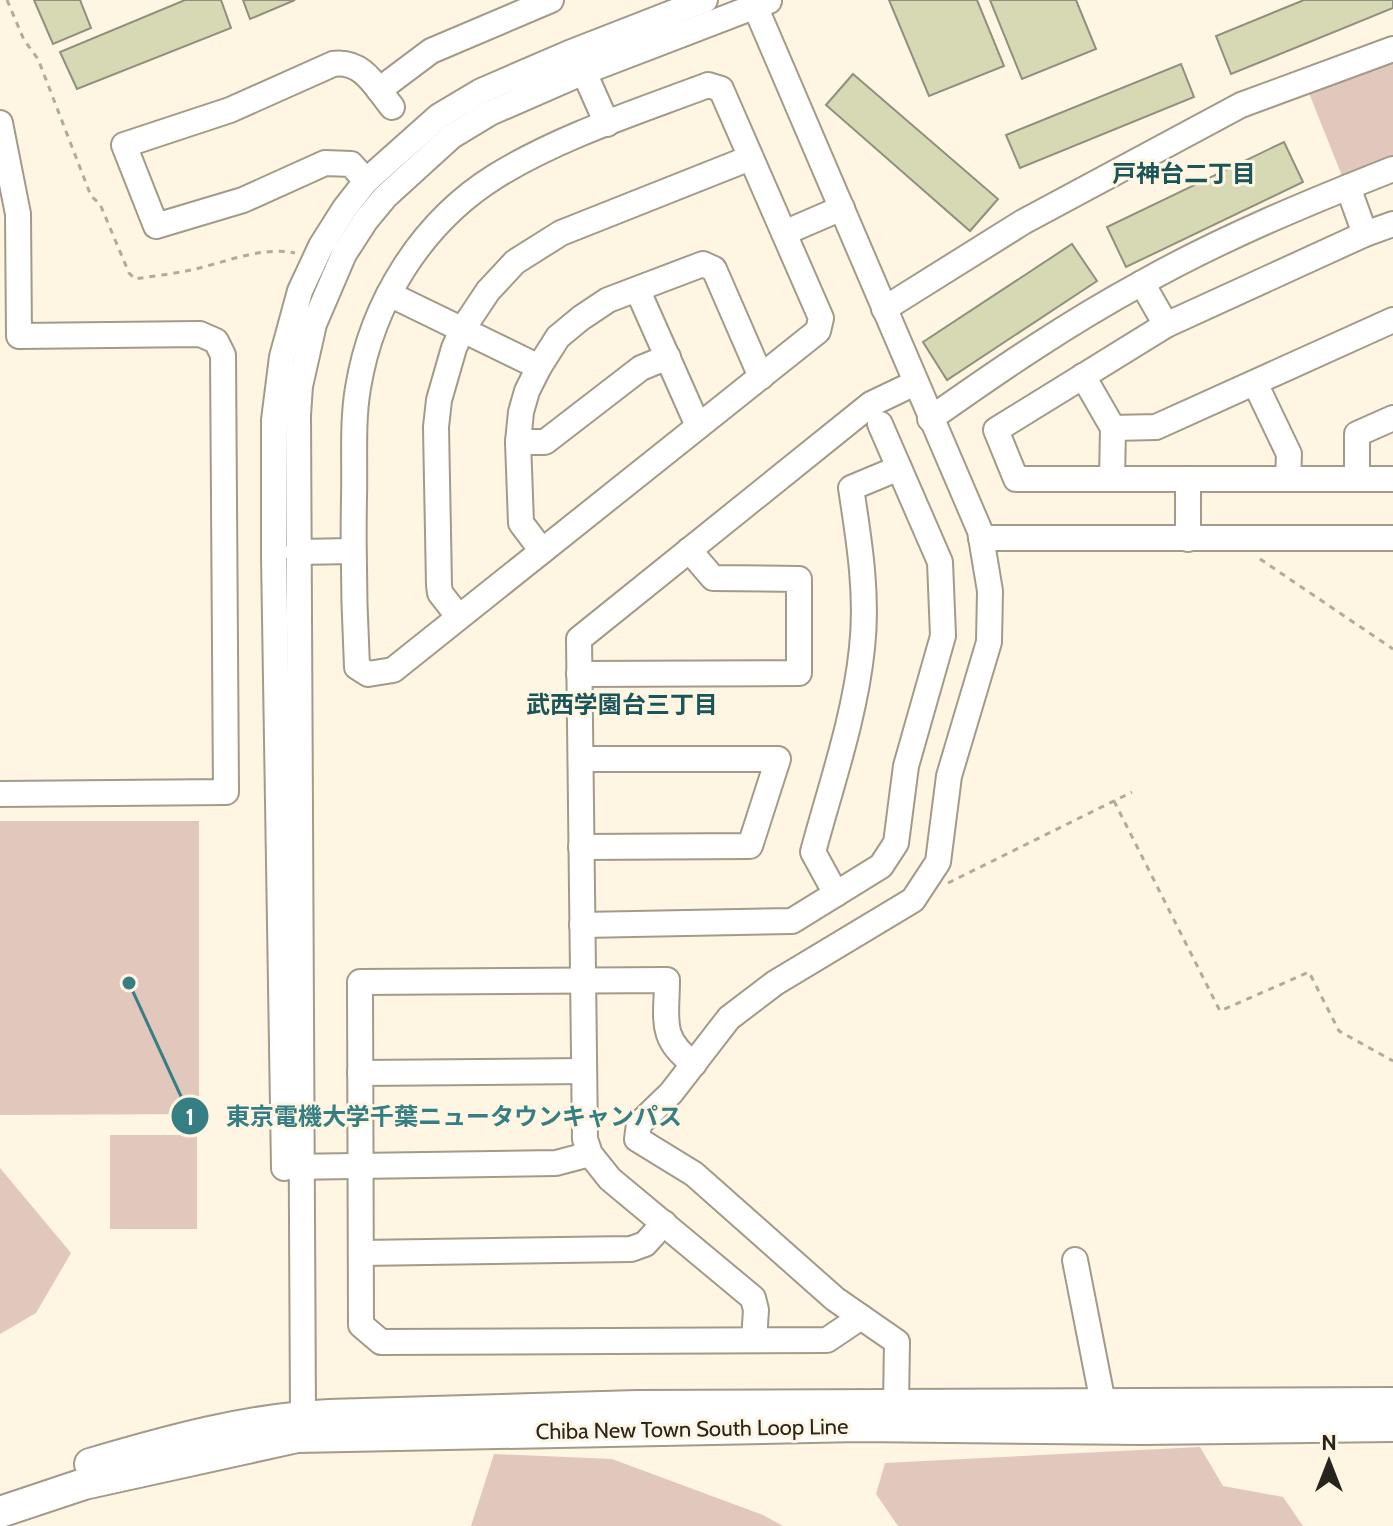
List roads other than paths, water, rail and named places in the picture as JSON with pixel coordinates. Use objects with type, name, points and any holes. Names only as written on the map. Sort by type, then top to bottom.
[{"type":"main road","name":"Chiba New Town South Loop Line","points":[[0,1491],[180,1437],[296,1424],[637,1406],[1393,1403]]},
{"type":"main road","name":"Chiba New Town South Loop Line","points":[[0,1512],[84,1484],[296,1424],[1142,1429],[1393,1426]]},
{"type":"street","points":[[366,181],[351,164],[325,163],[243,200],[156,226],[124,145],[230,110],[333,64],[345,62],[357,65],[386,98],[431,51],[551,0]]},
{"type":"street","points":[[293,1167],[274,556],[274,420],[282,357],[300,291],[321,246],[366,181],[439,116],[481,91],[705,0]]},
{"type":"street","points":[[296,1424],[293,1167],[297,552],[300,386],[314,324],[344,254],[366,220],[385,197],[452,136],[490,113],[757,2],[981,538],[988,580],[989,642],[949,776],[938,862],[913,900],[775,983],[729,1018],[671,1093],[639,1124],[637,1139],[694,1174],[835,1299],[897,1342],[896,1404]]},
{"type":"street","points":[[884,309],[1023,222],[1241,105],[1393,49]]},
{"type":"street","points":[[584,72],[607,124]]},
{"type":"street","points":[[708,85],[721,89],[750,158],[821,318],[818,331],[393,670],[368,674],[357,667],[353,551],[357,388],[377,318],[407,263],[431,230],[459,202],[531,157],[708,85]]},
{"type":"street","points":[[0,123],[18,214],[19,336],[200,334],[216,341],[223,355],[226,792],[0,794]]},
{"type":"street","points":[[458,616],[440,593],[439,585],[436,427],[439,400],[462,330],[488,291],[515,262],[561,233],[750,158]]},
{"type":"street","points":[[930,419],[1000,370],[1142,283],[1275,217],[1393,169]]},
{"type":"street","points":[[1348,187],[1365,234]]},
{"type":"street","points":[[784,233],[842,208]]},
{"type":"street","points":[[1393,224],[1166,325],[996,430],[1016,479],[1393,479]]},
{"type":"street","points":[[542,551],[521,523],[518,442],[521,412],[527,391],[558,337],[581,318],[608,300],[703,264],[714,269],[761,377]]},
{"type":"street","points":[[1142,283],[1166,325]]},
{"type":"street","points":[[638,291],[698,426]]},
{"type":"street","points":[[389,294],[539,367]]},
{"type":"street","points":[[1113,428],[1156,427],[1393,320]]},
{"type":"street","points":[[518,442],[545,442],[641,368],[668,357]]},
{"type":"street","points":[[1083,376],[1113,428],[1112,479]]},
{"type":"street","points":[[754,1340],[756,1310],[753,1298],[610,1179],[590,1154],[585,1139],[579,639],[871,404],[915,383]]},
{"type":"street","points":[[1255,383],[1289,454],[1288,479]]},
{"type":"street","points":[[1357,479],[1357,434],[1393,418]]},
{"type":"street","points":[[582,925],[792,921],[881,866],[896,843],[906,766],[943,636],[940,562],[880,424]]},
{"type":"street","points":[[836,894],[813,852],[855,697],[863,646],[863,574],[851,488],[899,468]]},
{"type":"street","points":[[1188,479],[1188,539]]},
{"type":"street","points":[[981,538],[1393,538]]},
{"type":"street","points":[[579,674],[799,673],[799,579],[713,578],[689,550]]},
{"type":"street","points":[[297,552],[353,551]]},
{"type":"street","points":[[581,759],[778,759],[750,846],[581,847]]},
{"type":"street","points":[[694,1064],[677,1051],[667,1034],[667,980],[360,982],[361,1325],[381,1342],[827,1340],[861,1317]]},
{"type":"street","points":[[360,1073],[584,1071]]},
{"type":"street","points":[[293,1167],[556,1163],[590,1154]]},
{"type":"street","points":[[361,1253],[631,1249],[645,1244],[664,1223]]},
{"type":"street","points":[[1075,1260],[1103,1403]]},
{"type":"place","name":"東京電機大学千葉ニュータウンキャンパス","points":[[129,983]]},
{"type":"district","name":"戸神台二丁目","points":[[1184,173]]},
{"type":"district","name":"武西学園台三丁目","points":[[622,704]]}]
